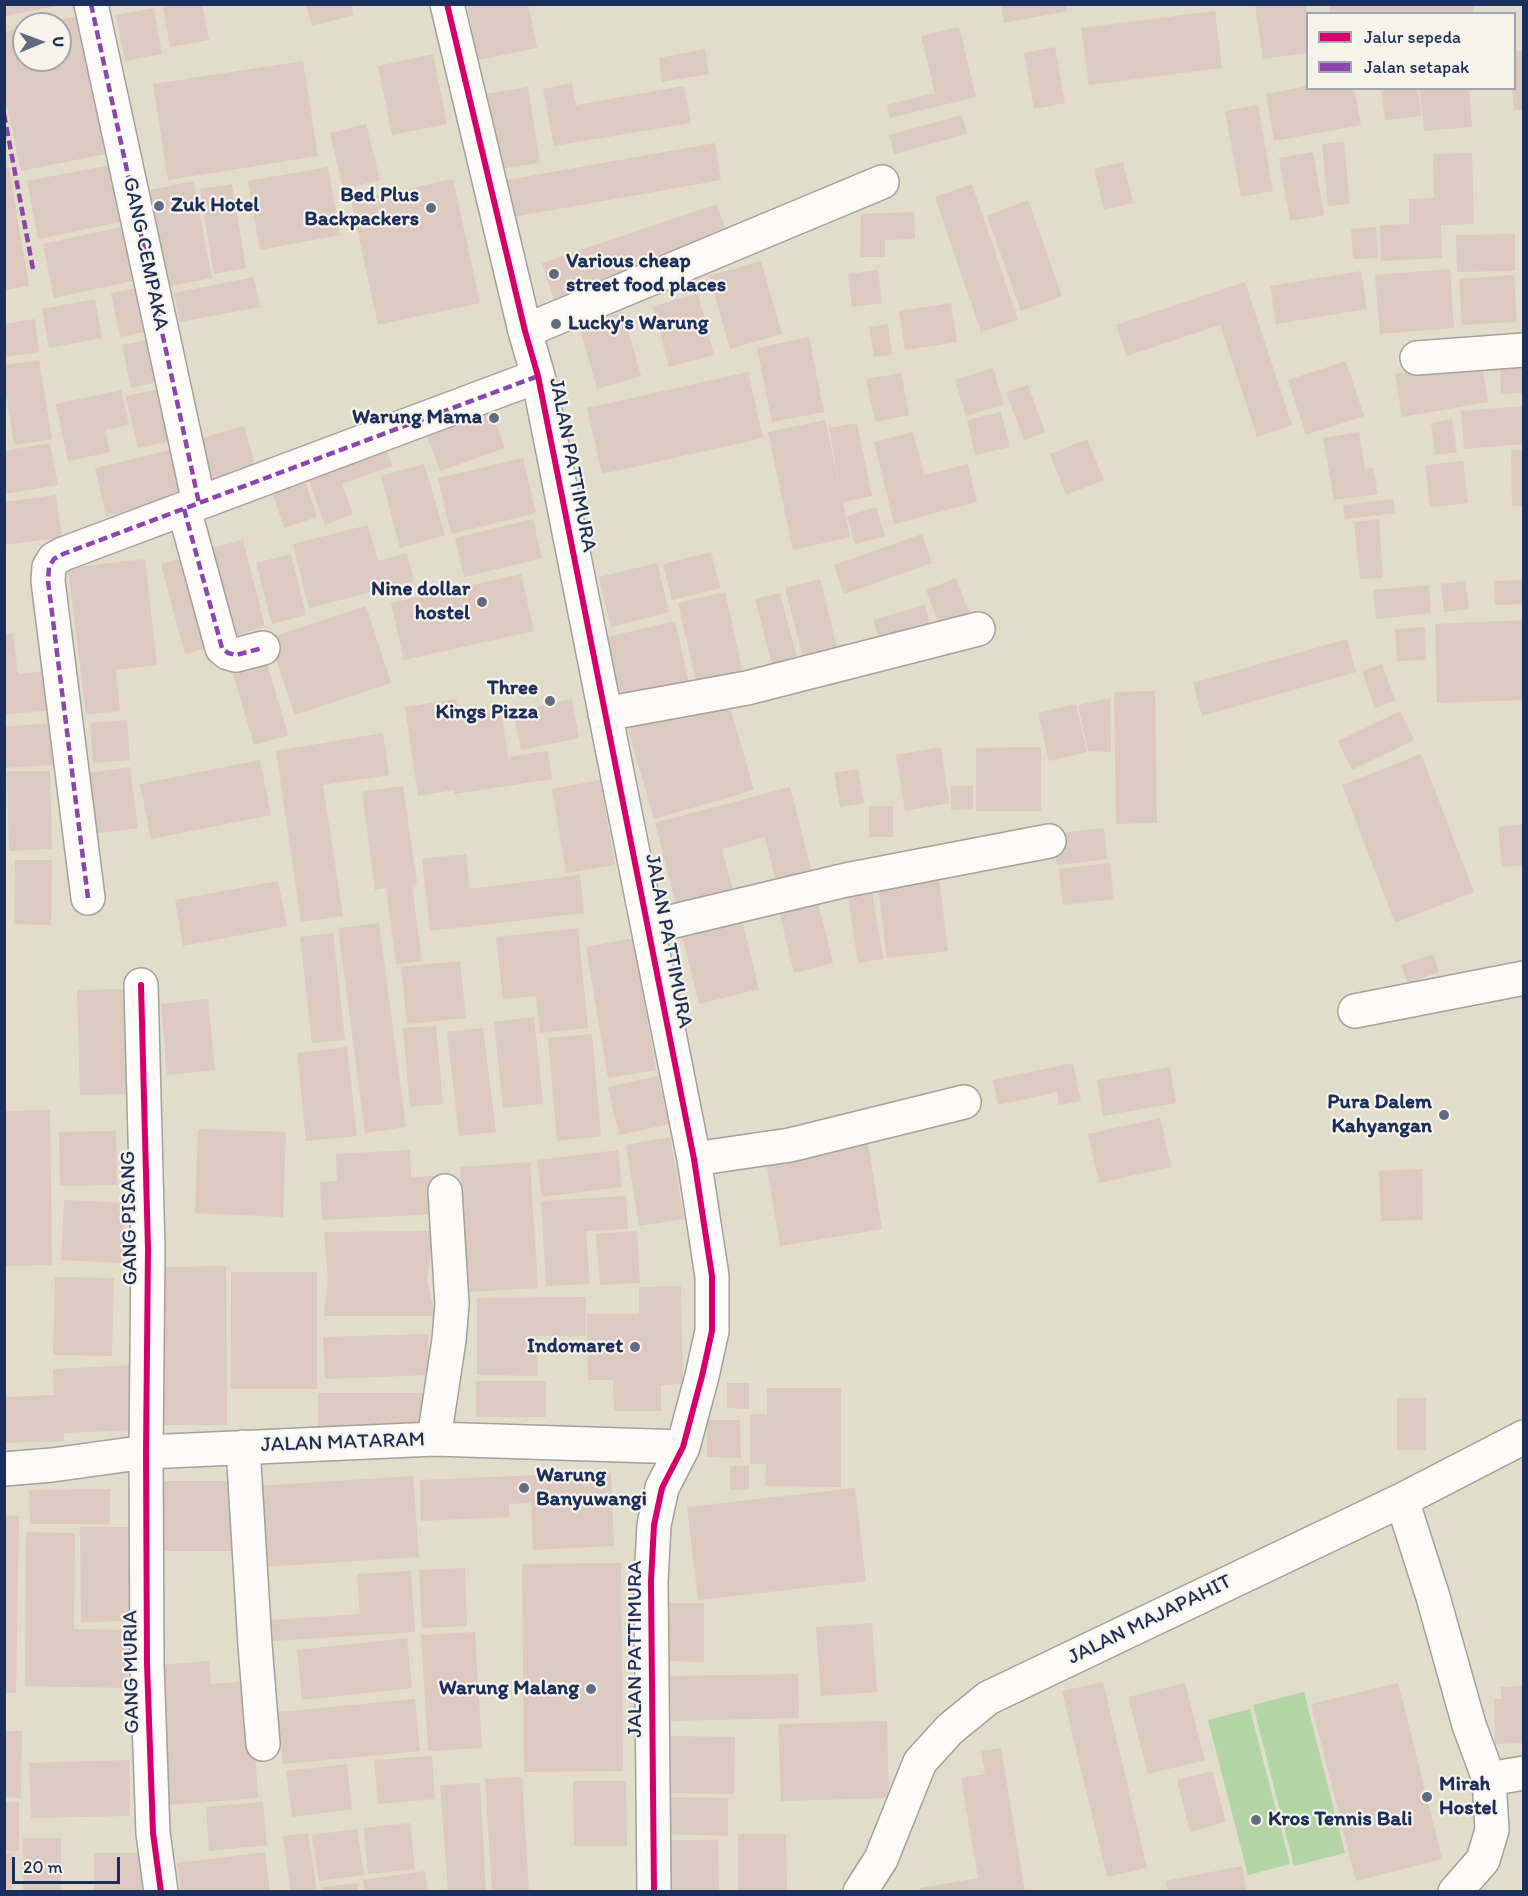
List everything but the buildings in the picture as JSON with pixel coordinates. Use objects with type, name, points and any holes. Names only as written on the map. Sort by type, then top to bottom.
[{"type":"street","name":"GANG CEMPAKA","points":[[91,4],[191,506],[222,648],[228,653],[236,654],[263,648]]},
{"type":"street","name":"JALAN PATTIMURA","points":[[447,4],[525,331],[538,376],[694,1159],[712,1276],[712,1330],[683,1447],[662,1488],[654,1525],[651,1581],[654,1892]]},
{"type":"street","points":[[525,331],[882,182]]},
{"type":"street","points":[[1418,358],[1524,350]]},
{"type":"street","points":[[87,898],[48,581],[49,567],[54,559],[538,376]]},
{"type":"street","points":[[605,714],[747,688],[978,629]]},
{"type":"street","points":[[649,927],[846,880],[1049,841]]},
{"type":"street","points":[[1355,1011],[1524,978]]},
{"type":"street","name":"GANG PISANG","points":[[141,985],[148,1249],[146,1452]]},
{"type":"street","points":[[694,1159],[790,1145],[964,1102]]},
{"type":"street","points":[[434,1439],[452,1304],[446,1191]]},
{"type":"street","name":"JALAN MAJAPAHIT","points":[[860,1892],[881,1859],[921,1762],[950,1729],[988,1698],[1402,1500],[1524,1437]]},
{"type":"street","name":"JALAN MATARAM","points":[[4,1469],[146,1452],[434,1439],[683,1447]]},
{"type":"street","points":[[243,1448],[263,1744]]},
{"type":"street","name":"GANG MURIA","points":[[146,1452],[147,1675],[153,1833],[161,1892]]},
{"type":"street","points":[[1402,1500],[1469,1725],[1489,1779],[1492,1830],[1483,1860],[1455,1892]]},
{"type":"street","points":[[1489,1779],[1524,1773]]},
{"type":"green space","points":[[1304,1692],[1345,1853],[1294,1866],[1253,1705]]},
{"type":"green space","name":"Kros Tennis Bali","points":[[1250,1709],[1290,1864],[1248,1875],[1208,1720]]},
{"type":"marked path","points":[[91,4],[199,503]]},
{"type":"marked path","points":[[4,114],[33,269]]},
{"type":"marked path","points":[[88,898],[48,581],[49,567],[54,559],[538,376]]},
{"type":"marked path","points":[[184,509],[222,648],[236,655],[263,648]]},
{"type":"cycle path","points":[[447,4],[525,331],[538,376],[694,1159],[712,1276],[712,1331],[702,1376],[683,1447],[662,1488],[654,1525],[651,1581],[654,1892]]},
{"type":"cycle path","points":[[141,985],[148,1249],[147,1664],[153,1833],[161,1892]]},
{"type":"place","name":"Zuk Hotel","points":[[159,206]]},
{"type":"place","name":"Bed Plus Backpackers","points":[[431,208]]},
{"type":"place","name":"Various cheap street food places","points":[[554,274]]},
{"type":"place","name":"Lucky's Warung","points":[[556,324]]},
{"type":"place","name":"Warung Mama","points":[[494,418]]},
{"type":"place","name":"Nine dollar hostel","points":[[482,602]]},
{"type":"place","name":"Three Kings Pizza","points":[[550,701]]},
{"type":"place","name":"Pura Dalem Kahyangan","points":[[1444,1115]]},
{"type":"place","name":"Indomaret","points":[[635,1347]]},
{"type":"place","name":"Warung Banyuwangi","points":[[524,1488]]},
{"type":"place","name":"Warung Malang","points":[[591,1689]]},
{"type":"place","name":"Mirah Hostel","points":[[1427,1797]]},
{"type":"place","name":"Kros Tennis Bali","points":[[1256,1820]]}]
